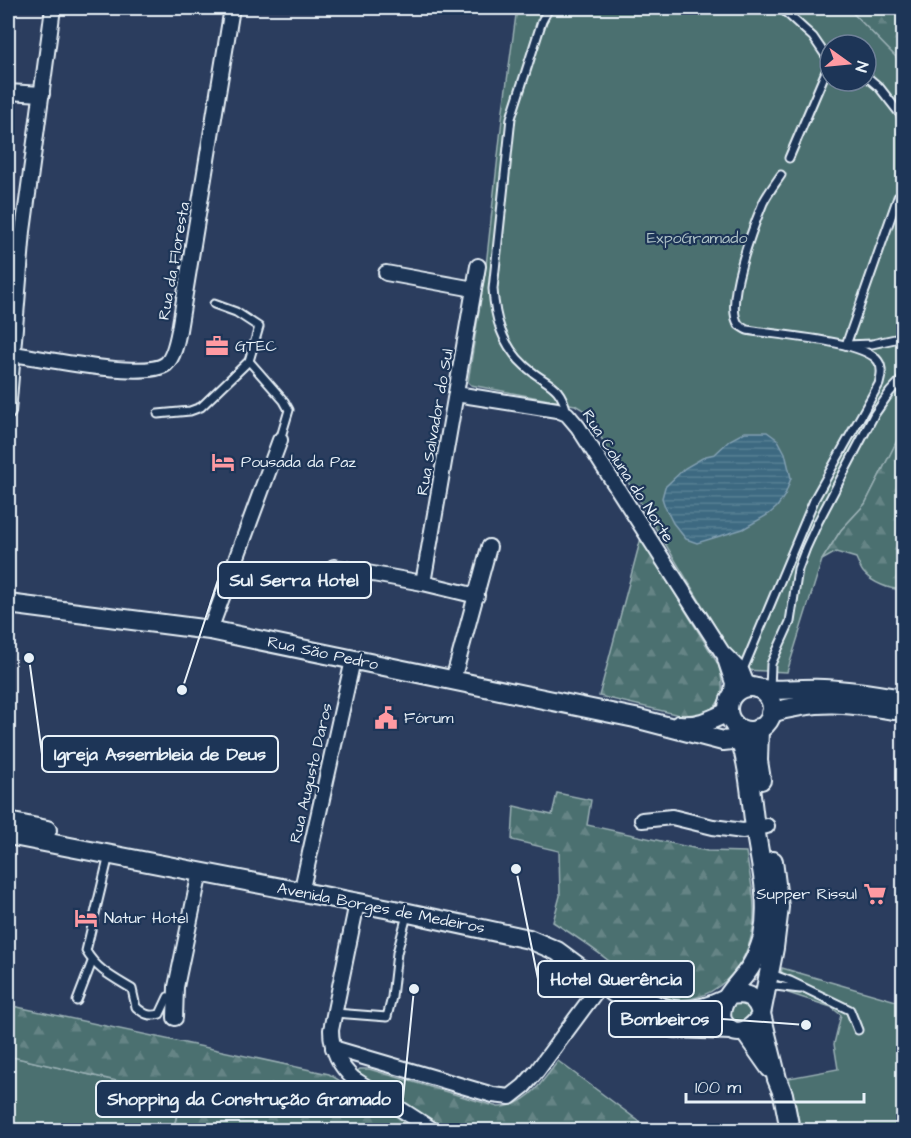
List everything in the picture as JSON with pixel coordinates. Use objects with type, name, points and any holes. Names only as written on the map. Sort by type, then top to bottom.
[{"type":"main road","name":"Rua São Pedro","points":[[8,604],[210,630],[635,718],[723,741],[749,707]]},
{"type":"main road","points":[[749,707],[825,689],[903,699]]},
{"type":"main road","points":[[749,707],[812,703],[857,705],[903,712]]},
{"type":"main road","name":"Rua São Pedro","points":[[635,718],[693,726],[749,707]]},
{"type":"main road","points":[[737,1030],[757,1023],[761,1014],[776,938],[779,907],[778,891],[747,764],[749,707]]},
{"type":"main road","points":[[749,707],[758,761],[766,914],[763,937],[750,968],[726,998],[721,1011],[722,1018],[737,1030],[777,1079]]},
{"type":"main road","points":[[723,741],[735,744],[747,764]]},
{"type":"main road","name":"Avenida Borges de Medeiros","points":[[8,822],[51,837],[103,850],[146,856],[478,921],[535,929],[550,935],[662,1025],[673,1028],[737,1030]]},
{"type":"main road","name":"Avenida Borges de Medeiros","points":[[8,835],[51,837]]},
{"type":"main road","name":"Avenida Borges de Medeiros","points":[[146,856],[200,872],[303,887],[357,903],[397,906]]},
{"type":"main road","name":"Avenida Borges de Medeiros","points":[[605,979],[670,1010],[683,1012],[705,1009],[726,998]]},
{"type":"main road","points":[[726,998],[740,993],[748,995],[759,1006],[777,1079],[783,1094],[790,1131]]},
{"type":"street","points":[[8,412],[23,231],[53,8]]},
{"type":"street","name":"Rua da Floresta","points":[[13,354],[135,371],[159,367],[169,360],[179,330],[232,8]]},
{"type":"street","points":[[8,92],[42,94]]},
{"type":"street","name":"Rua Salvador do Sul","points":[[423,583],[478,266]]},
{"type":"street","points":[[386,273],[474,289]]},
{"type":"street","name":"Rua Coluna do Norte","points":[[456,394],[557,410],[567,414],[578,427],[722,652],[749,707]]},
{"type":"street","points":[[210,630],[280,440]]},
{"type":"street","points":[[453,680],[489,547]]},
{"type":"street","points":[[334,567],[423,583],[477,596]]},
{"type":"street","name":"Rua Coluna do Norte","points":[[722,652],[733,683],[749,707]]},
{"type":"street","name":"Rua Augusto Daros","points":[[303,887],[353,660]]},
{"type":"street","points":[[642,820],[672,817],[713,827],[743,831],[761,827]]},
{"type":"street","points":[[175,1018],[178,977],[200,872]]},
{"type":"street","points":[[357,903],[331,1030],[333,1048],[344,1071],[433,1131]]},
{"type":"street","points":[[333,1048],[493,1095],[510,1097],[537,1071],[605,979]]},
{"type":"lane","points":[[549,8],[542,21],[511,118],[493,289],[495,312],[509,348],[524,366],[556,388],[564,398],[567,414]]},
{"type":"lane","points":[[781,8],[818,44]]},
{"type":"lane","points":[[878,86],[903,119]]},
{"type":"lane","points":[[789,158],[818,90]]},
{"type":"lane","points":[[781,175],[764,202],[738,275],[734,304],[735,316],[739,325],[747,330],[846,345],[872,344],[903,337]]},
{"type":"lane","points":[[846,345],[898,197]]},
{"type":"lane","points":[[158,414],[190,411],[201,407],[249,362],[259,327],[236,312],[214,304]]},
{"type":"lane","points":[[749,707],[750,657],[799,536],[834,462],[879,384],[882,368],[877,360],[867,353],[846,345]]},
{"type":"lane","points":[[249,362],[284,401],[288,410],[280,440]]},
{"type":"lane","points":[[749,707],[790,622],[798,569],[818,522],[874,415],[903,377]]},
{"type":"lane","points":[[834,462],[845,469]]},
{"type":"lane","points":[[103,850],[86,951],[92,962],[100,969],[132,989],[136,1007],[144,1014],[151,1016],[159,1014],[168,997]]},
{"type":"lane","points":[[335,1013],[387,1017],[398,953],[397,906]]},
{"type":"lane","points":[[77,1001],[92,962]]},
{"type":"lane","points":[[768,979],[810,991],[850,1010],[858,1030]]},
{"type":"lane","points":[[768,979],[810,991]]},
{"type":"green space","name":"ExpoGramado","points":[[517,8],[848,8],[873,33],[818,33],[818,93],[878,93],[878,39],[904,65],[903,429],[865,504],[841,530],[822,560],[787,672],[745,670],[727,646],[585,411],[575,405],[471,385],[468,382],[486,266]]},
{"type":"green space","points":[[848,8],[903,8],[903,64],[878,39],[878,33],[873,33]]},
{"type":"green space","points":[[903,429],[904,589],[899,589],[887,587],[871,579],[863,572],[856,558],[836,552],[822,560],[841,530],[865,504]]},
{"type":"green space","points":[[641,538],[718,664],[722,681],[721,694],[715,706],[703,718],[688,717],[599,696]]},
{"type":"green space","points":[[557,793],[591,800],[587,825],[707,851],[746,852],[754,903],[754,923],[747,948],[740,962],[720,985],[694,998],[663,997],[643,987],[553,922],[560,896],[559,851],[512,840],[514,806],[552,815]]},
{"type":"green space","points":[[782,968],[903,1003],[903,1130],[801,1130],[789,1078],[838,1069],[834,1044],[841,1015],[831,1007],[779,990]]},
{"type":"green space","points":[[738,999],[754,1009],[743,1026],[730,1021],[728,1008]]},
{"type":"green space","points":[[8,1005],[329,1074],[418,1130],[173,1130],[182,1096],[8,1056]]},
{"type":"green space","points":[[8,1056],[182,1096],[173,1130],[8,1130]]},
{"type":"green space","points":[[558,1061],[648,1128],[647,1130],[441,1130],[356,1072],[360,1069],[369,1069],[498,1107],[508,1106],[526,1098],[540,1085]]},
{"type":"water","points":[[745,432],[767,432],[778,440],[785,453],[791,478],[785,495],[769,514],[743,529],[697,543],[686,539],[673,523],[665,507],[662,498],[665,487],[685,468],[706,456],[715,454],[730,440]]},
{"type":"place","name":"GTEC","points":[[217,346]]},
{"type":"place","name":"Pousada da Paz","points":[[223,462]]},
{"type":"place","name":"Igreja Assembleia de Deus","points":[[29,658]]},
{"type":"place","name":"Sul Serra Hotel","points":[[182,690]]},
{"type":"place","name":"Fórum","points":[[386,718]]},
{"type":"place","name":"Hotel Querência","points":[[516,869]]},
{"type":"place","name":"Supper Rissul","points":[[875,894]]},
{"type":"place","name":"Natur Hotel","points":[[86,918]]},
{"type":"place","name":"Shopping da Construção Gramado","points":[[414,989]]},
{"type":"place","name":"Bombeiros","points":[[806,1025]]}]
